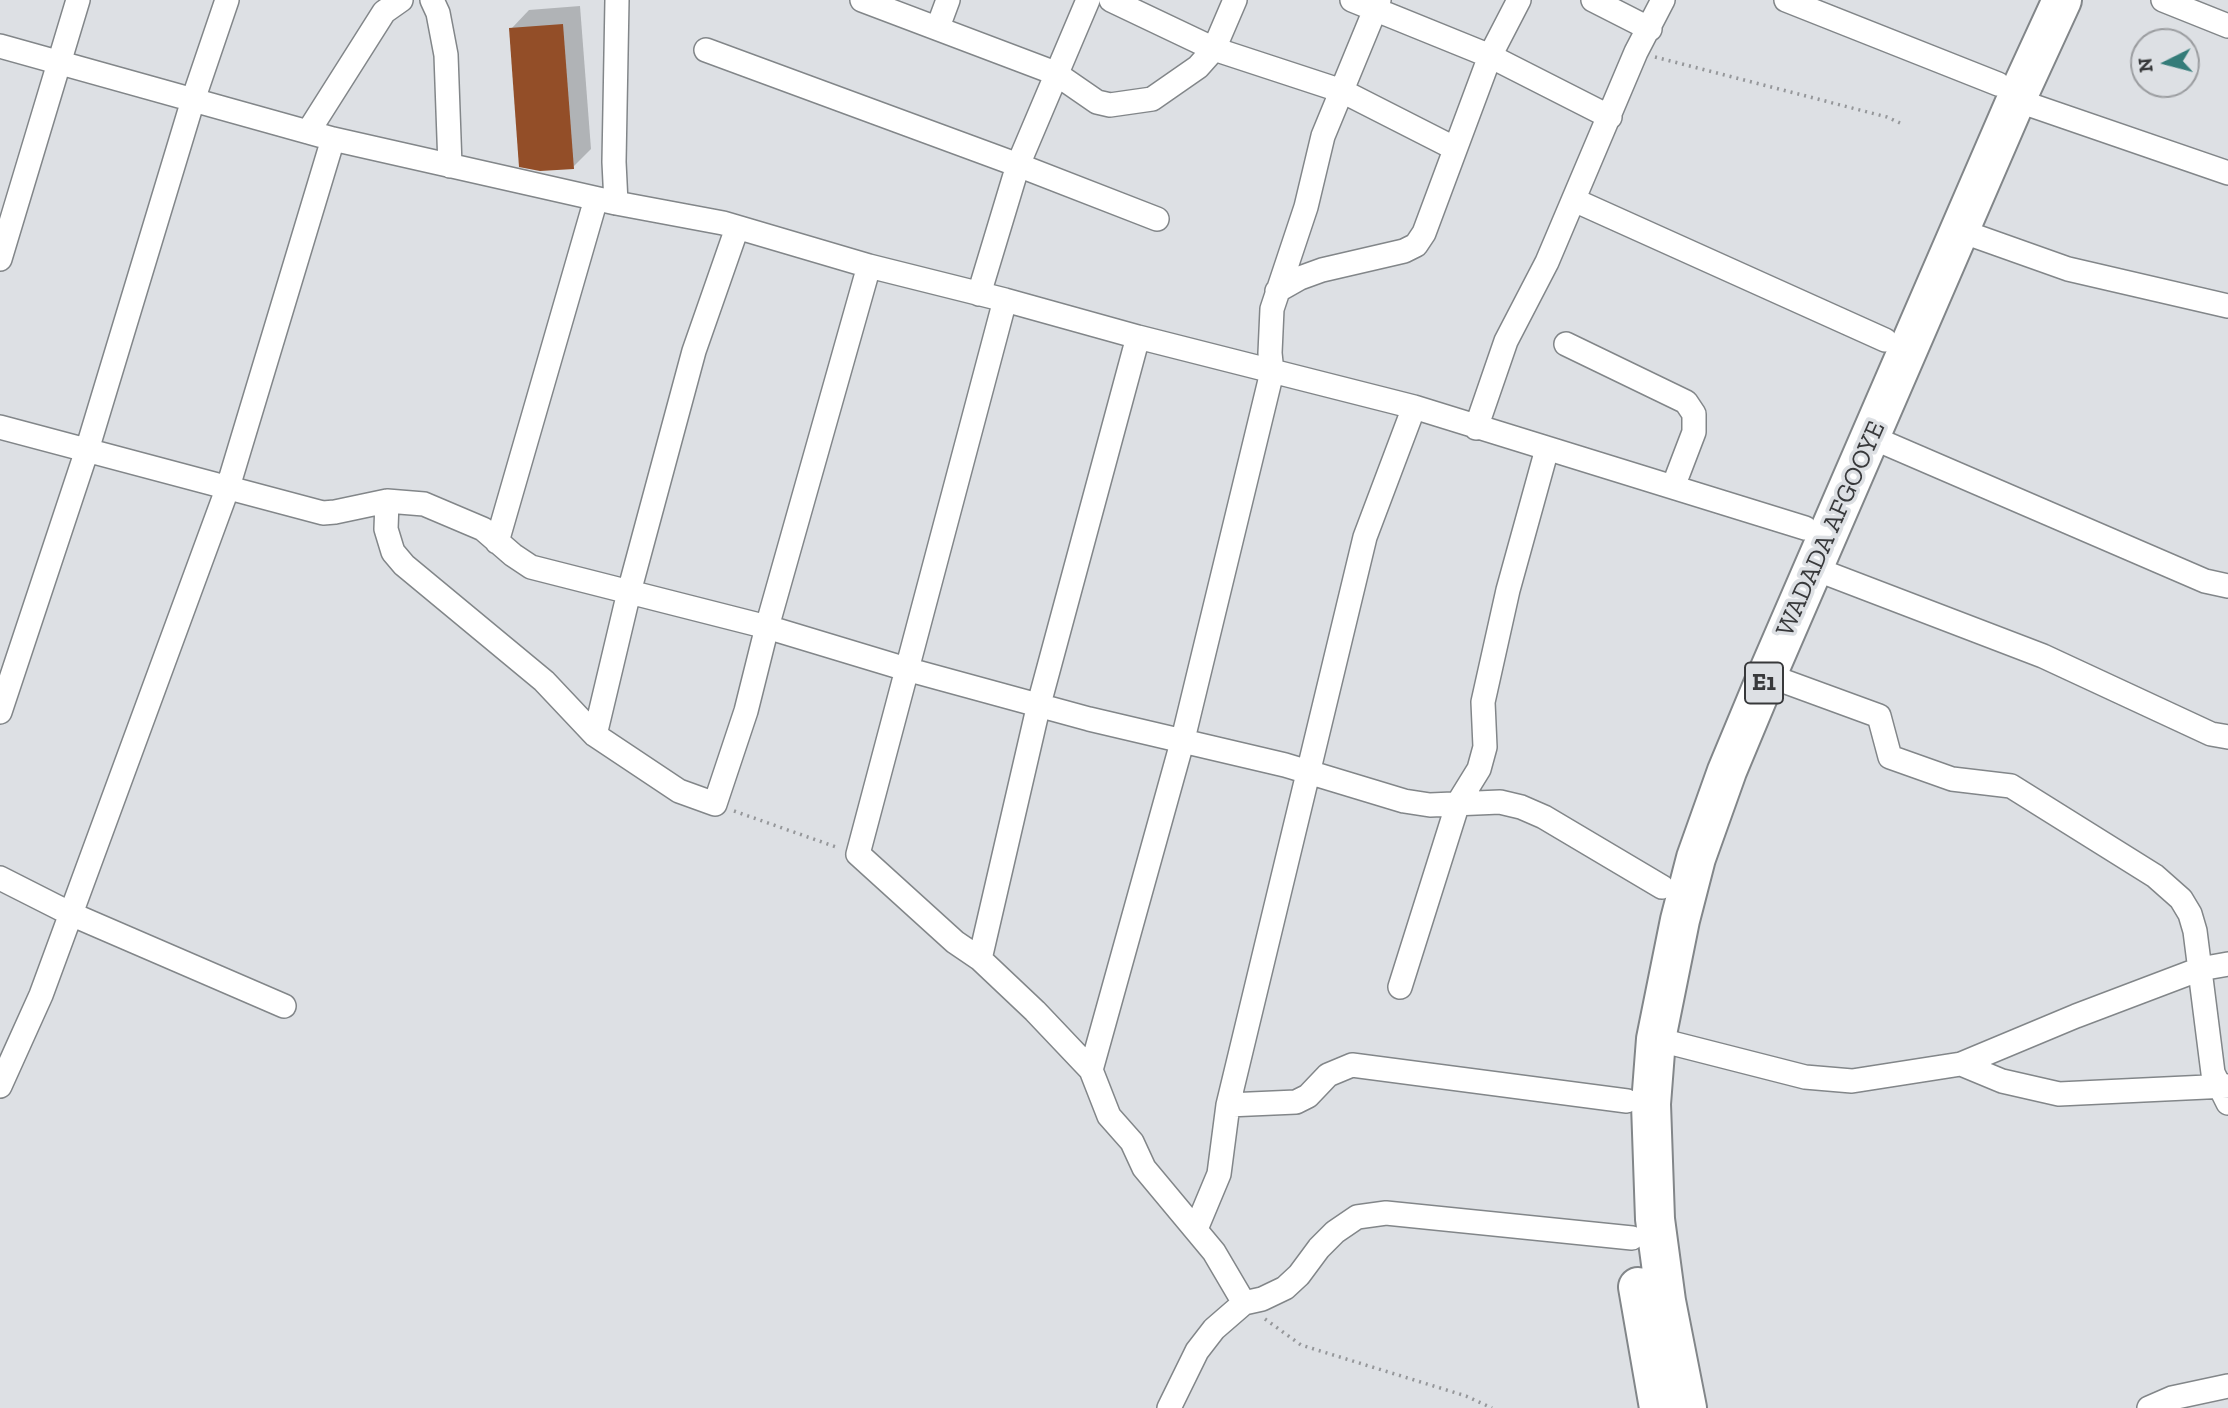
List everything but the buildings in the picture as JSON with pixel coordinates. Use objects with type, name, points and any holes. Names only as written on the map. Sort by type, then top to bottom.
[{"type":"highway","name":"WADADA AFGOOYE","points":[[1687,1408],[1666,1301],[1655,1219],[1651,1104],[1656,1038],[1680,920],[1696,858],[1727,771],[1961,231],[2036,0]]},
{"type":"highway","name":"WADADA AFGOOYE","points":[[1659,1408],[1642,1316],[1632,1238],[1627,1173],[1627,1101],[1646,952],[1662,887],[1706,754],[1885,340],[2007,92],[2062,0]]},
{"type":"street","points":[[0,259],[78,0]]},
{"type":"street","points":[[0,712],[87,450],[193,100],[227,0]]},
{"type":"street","points":[[308,132],[384,12],[401,0]]},
{"type":"street","points":[[432,0],[438,13],[446,55],[450,166]]},
{"type":"street","points":[[497,542],[606,201],[614,162],[617,0]]},
{"type":"street","points":[[862,0],[1055,73],[1097,102],[1110,105],[1152,99],[1198,67],[1214,49],[1235,0]]},
{"type":"street","points":[[937,27],[948,0]]},
{"type":"street","points":[[979,294],[1018,165],[1088,0]]},
{"type":"street","points":[[1111,0],[1214,49],[1342,91],[1454,148]]},
{"type":"street","points":[[1352,0],[1377,5],[1490,56],[1610,117]]},
{"type":"street","points":[[1277,291],[1322,270],[1404,251],[1416,245],[1424,233],[1490,56],[1519,0]]},
{"type":"street","points":[[1593,0],[1650,29]]},
{"type":"street","points":[[1476,428],[1506,341],[1547,262],[1636,52],[1663,0]]},
{"type":"street","points":[[1786,0],[2007,92],[2228,173]]},
{"type":"street","points":[[2163,0],[2228,26]]},
{"type":"street","points":[[1091,1070],[1183,739],[1272,372],[1272,309],[1306,207],[1323,136],[1377,5]]},
{"type":"street","points":[[0,46],[333,139],[606,201],[723,223],[869,266],[1414,407],[1805,528]]},
{"type":"street","points":[[706,50],[1157,219]]},
{"type":"street","points":[[0,1086],[41,995],[228,487],[333,139]]},
{"type":"street","points":[[1574,200],[1885,340]]},
{"type":"street","points":[[595,735],[629,592],[694,351],[737,228]]},
{"type":"street","points":[[1961,231],[2068,269],[2228,306]]},
{"type":"street","points":[[387,501],[386,529],[398,559],[544,681],[595,735],[678,791],[715,804],[746,712],[767,626],[869,266]]},
{"type":"street","points":[[1005,300],[858,855],[955,942],[980,959],[1035,1011],[1091,1070],[1109,1116],[1132,1142],[1144,1168],[1214,1252],[1244,1303]]},
{"type":"street","points":[[980,959],[1039,704],[1138,337]]},
{"type":"street","points":[[1566,344],[1686,401],[1694,414],[1694,432],[1673,488]]},
{"type":"street","points":[[1196,1229],[1219,1174],[1228,1105],[1365,537],[1414,407]]},
{"type":"street","points":[[0,427],[323,513],[387,501],[424,504],[483,529],[531,567],[767,626],[906,669],[1089,719],[1183,739],[1307,772],[1404,802],[1430,805],[1500,802],[1521,807],[1544,817],[1662,887]]},
{"type":"street","points":[[1871,437],[2205,581],[2228,586]]},
{"type":"street","points":[[1401,987],[1458,803],[1479,769],[1485,747],[1483,702],[1508,590],[1547,449]]},
{"type":"street","points":[[1814,568],[2043,656],[2211,734],[2228,737]]},
{"type":"street","points":[[1767,675],[1879,716],[1890,757],[1952,779],[2011,786],[2155,876],[2181,900],[2190,914],[2195,931],[2213,1073],[2225,1092]]},
{"type":"street","points":[[0,878],[71,914],[284,1006]]},
{"type":"street","points":[[1656,1038],[1805,1077],[1852,1081],[1961,1064],[2076,1016],[2200,969],[2228,964]]},
{"type":"street","points":[[1961,1064],[2002,1081],[2059,1094],[2225,1092]]},
{"type":"street","points":[[1228,1105],[1296,1102],[1308,1096],[1328,1075],[1352,1065],[1627,1101]]},
{"type":"street","points":[[1170,1408],[1197,1351],[1214,1329],[1244,1303],[1262,1299],[1285,1288],[1300,1275],[1319,1248],[1335,1232],[1357,1217],[1386,1213],[1632,1238]]},
{"type":"street","points":[[2149,1408],[2172,1398],[2228,1386]]},
{"type":"path","points":[[1636,52],[1886,117],[1900,123]]},
{"type":"path","points":[[715,804],[858,855]]},
{"type":"path","points":[[1244,1303],[1301,1345],[1466,1396],[1492,1408]]}]
